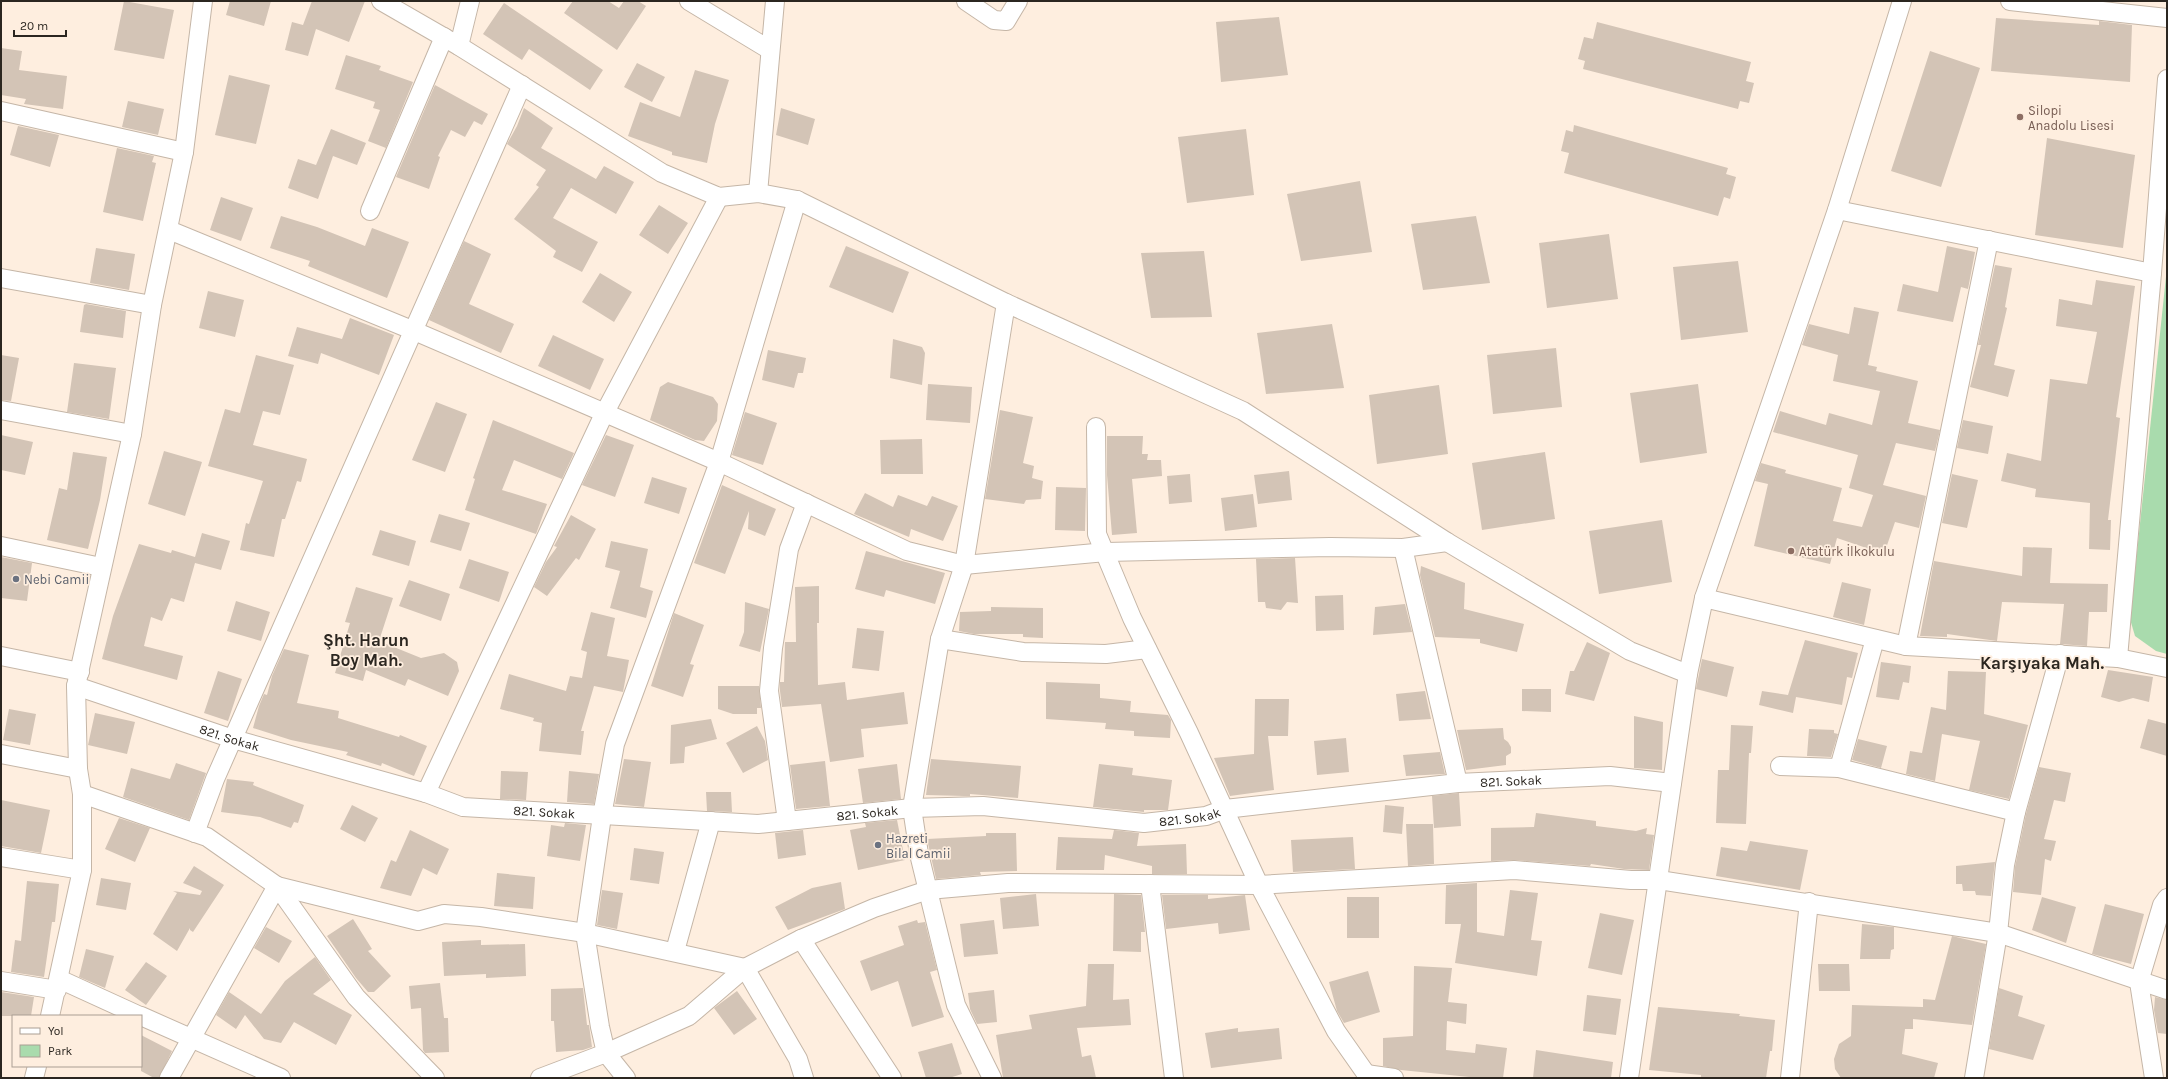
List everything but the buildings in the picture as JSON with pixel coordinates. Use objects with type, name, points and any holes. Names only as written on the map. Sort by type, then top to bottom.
[{"type":"street","points":[[50,1015],[82,870],[82,794],[78,769],[78,679],[101,567],[132,434],[152,305],[169,230],[184,152],[203,1]]},
{"type":"street","points":[[381,1],[452,41],[662,173],[720,196],[758,194],[797,200],[1006,303],[1243,410],[1447,542],[1630,651],[1688,674]]},
{"type":"street","points":[[370,211],[470,1]]},
{"type":"street","points":[[689,1],[770,50]]},
{"type":"street","points":[[758,194],[775,1]]},
{"type":"street","points":[[966,1],[994,20],[1006,21],[1018,1]]},
{"type":"street","points":[[1631,1078],[1688,674],[1704,598],[1837,210],[1902,1]]},
{"type":"street","points":[[2010,1],[2167,18]]},
{"type":"street","points":[[2118,658],[2152,273],[2167,79]]},
{"type":"street","points":[[195,833],[215,779],[234,739],[412,330],[522,85]]},
{"type":"street","points":[[1,111],[184,152]]},
{"type":"street","points":[[426,793],[604,414],[720,196]]},
{"type":"street","points":[[626,1078],[606,1053],[600,1027],[585,933],[602,816],[615,744],[719,462],[797,200]]},
{"type":"street","points":[[1837,210],[2152,273]]},
{"type":"street","points":[[169,230],[412,330],[604,414],[719,462],[907,551],[964,565],[1106,552],[1403,548],[1447,542]]},
{"type":"street","points":[[1906,646],[1989,240]]},
{"type":"street","points":[[1,278],[152,305]]},
{"type":"street","points":[[992,1078],[956,1005],[919,854],[912,808],[940,640],[964,565],[1006,303]]},
{"type":"street","points":[[1,410],[132,434]]},
{"type":"street","points":[[1096,427],[1098,534],[1132,618],[1225,810],[1259,885],[1336,1031],[1368,1076],[1394,1078]]},
{"type":"street","points":[[787,821],[769,691],[773,648],[789,549],[806,503]]},
{"type":"street","points":[[1,546],[101,567]]},
{"type":"street","points":[[1403,548],[1458,783]]},
{"type":"street","points":[[1704,598],[1906,646],[2118,658],[2167,668]]},
{"type":"street","points":[[1839,768],[1875,639]]},
{"type":"street","points":[[940,640],[1023,652],[1106,654],[1147,649]]},
{"type":"street","points":[[1974,1078],[1998,933],[2005,865],[2016,812],[2060,654]]},
{"type":"street","name":"821. Sokak","points":[[1,656],[78,679],[234,739],[426,793],[463,807],[758,824],[912,808],[983,806],[1144,823],[1206,816],[1225,810],[1458,783],[1610,776],[1672,783]]},
{"type":"street","points":[[1,754],[78,769]]},
{"type":"street","points":[[1780,766],[1839,768],[2016,812]]},
{"type":"street","points":[[82,794],[207,837],[277,886],[356,997],[435,1078]]},
{"type":"street","points":[[675,952],[711,821]]},
{"type":"street","points":[[1,857],[82,870]]},
{"type":"street","points":[[540,1078],[606,1053],[689,1016],[745,968],[801,938],[874,908],[928,890],[1008,883],[1259,885],[1514,870],[1632,880],[1660,880],[1809,902],[1998,933],[2139,982],[2167,990]]},
{"type":"street","points":[[1150,884],[1174,1078]]},
{"type":"street","points":[[277,886],[418,921],[444,914],[585,933],[745,968],[798,1059],[804,1078]]},
{"type":"street","points":[[169,1078],[277,886]]},
{"type":"street","points":[[2154,1078],[2139,982],[2162,905],[2167,898]]},
{"type":"street","points":[[1790,1078],[1809,902]]},
{"type":"street","points":[[801,938],[892,1078]]},
{"type":"street","points":[[1,981],[58,984],[138,1015]]},
{"type":"street","points":[[142,1016],[280,1078]]},
{"type":"street","points":[[34,1078],[38,1067]]},
{"type":"green space","points":[[2167,267],[2167,654],[2156,651],[2135,636],[2130,619]]},
{"type":"place","name":"Silopi Anadolu Lisesi","points":[[2020,117]]},
{"type":"place","name":"Atatürk İlkokulu","points":[[1791,551]]},
{"type":"place","name":"Nebi Camii","points":[[16,579]]},
{"type":"place","name":"Hazreti Bilal Camii","points":[[878,845]]},
{"type":"district","name":"Şht. Harun Boy Mah.","points":[[366,650]]},
{"type":"district","name":"Karşıyaka Mah.","points":[[2042,663]]}]
